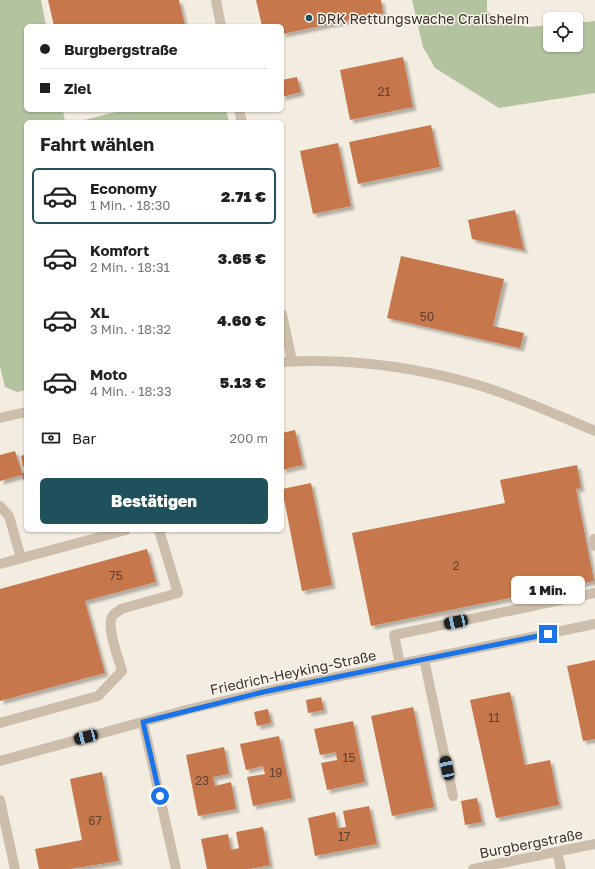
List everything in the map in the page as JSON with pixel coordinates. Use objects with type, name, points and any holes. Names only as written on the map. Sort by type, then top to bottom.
[{"type":"street","points":[[216,0],[221,24]]},
{"type":"street","points":[[284,333],[287,362],[341,362],[426,372],[479,385],[595,431]]},
{"type":"street","points":[[0,418],[24,412]]},
{"type":"street","points":[[0,506],[10,516],[21,558]]},
{"type":"street","points":[[0,564],[118,532]]},
{"type":"street","points":[[0,723],[98,696],[122,671],[111,629],[110,622],[113,615],[121,609],[178,593],[161,532]]},
{"type":"street","points":[[400,664],[394,635],[595,593]]},
{"type":"street","name":"Friedrich-Heyking-Straße","points":[[0,760],[263,692],[595,624]]},
{"type":"street","points":[[424,659],[453,796]]},
{"type":"street","points":[[143,722],[176,869]]},
{"type":"street","points":[[0,800],[15,869]]},
{"type":"street","name":"Burgbergstraße","points":[[473,869],[595,844]]},
{"type":"street","points":[[557,852],[561,869]]},
{"type":"green space","points":[[0,0],[41,0],[46,24],[24,24],[24,112],[63,112],[65,120],[24,120],[24,390],[17,392],[5,387],[0,366]]},
{"type":"green space","points":[[412,0],[487,0],[487,11],[499,22],[528,27],[543,26],[543,52],[583,52],[583,22],[595,21],[595,93],[499,108],[435,68],[423,47]]},
{"type":"green space","points":[[115,112],[226,112],[228,120],[85,120]]},
{"type":"building","points":[[48,0],[179,0],[185,24],[54,24]]},
{"type":"building","name":"DRK Rettungswache Crailsheim","points":[[256,0],[381,0],[383,13],[373,15],[374,19],[365,21],[364,17],[284,34],[284,24],[262,24]]},
{"type":"building","points":[[403,57],[413,107],[350,120],[340,70]]},
{"type":"building","points":[[297,77],[301,92],[284,96],[284,80]]},
{"type":"building","points":[[431,125],[440,167],[358,184],[349,142]]},
{"type":"building","points":[[338,143],[351,206],[313,214],[300,151]]},
{"type":"building","points":[[515,210],[524,250],[472,239],[468,220]]},
{"type":"building","points":[[401,256],[504,279],[493,326],[524,333],[520,348],[387,318]]},
{"type":"building","points":[[295,430],[303,465],[284,470],[284,433]]},
{"type":"building","points":[[15,451],[22,473],[24,472],[24,482],[22,475],[0,481],[0,455]]},
{"type":"building","points":[[24,455],[23,467],[21,456]]},
{"type":"building","points":[[577,465],[581,488],[576,489],[594,581],[371,626],[352,533],[505,503],[500,480]]},
{"type":"building","points":[[311,483],[332,585],[302,591],[284,499],[284,489]]},
{"type":"building","points":[[147,549],[156,582],[85,601],[105,673],[0,701],[0,589]]},
{"type":"building","points":[[595,660],[595,739],[583,741],[567,666]]},
{"type":"building","points":[[510,692],[525,765],[550,760],[559,805],[496,818],[470,700]]},
{"type":"building","points":[[321,697],[324,710],[308,713],[306,700]]},
{"type":"building","points":[[413,707],[434,807],[392,816],[371,716]]},
{"type":"building","points":[[268,709],[271,723],[257,726],[254,712]]},
{"type":"building","points":[[353,721],[365,782],[327,790],[321,763],[337,760],[336,752],[320,755],[314,729]]},
{"type":"building","points":[[279,736],[292,798],[253,806],[247,777],[265,774],[263,766],[246,770],[240,744]]},
{"type":"building","points":[[224,747],[229,774],[213,777],[215,786],[231,782],[236,809],[198,816],[186,755]]},
{"type":"building","points":[[102,772],[119,861],[70,869],[39,869],[35,849],[82,840],[70,779]]},
{"type":"building","points":[[477,798],[482,822],[465,825],[461,801]]},
{"type":"building","points":[[369,806],[377,844],[315,856],[308,818],[335,812],[338,828],[346,827],[343,811]]},
{"type":"building","points":[[263,827],[270,865],[250,869],[207,869],[201,839],[228,834],[231,850],[239,848],[236,832]]},
{"type":"place","name":"DRK Rettungswache Crailsheim","points":[[309,18]]},
{"type":"route","points":[[160,796],[143,722],[190,709],[263,692],[548,634]]}]
